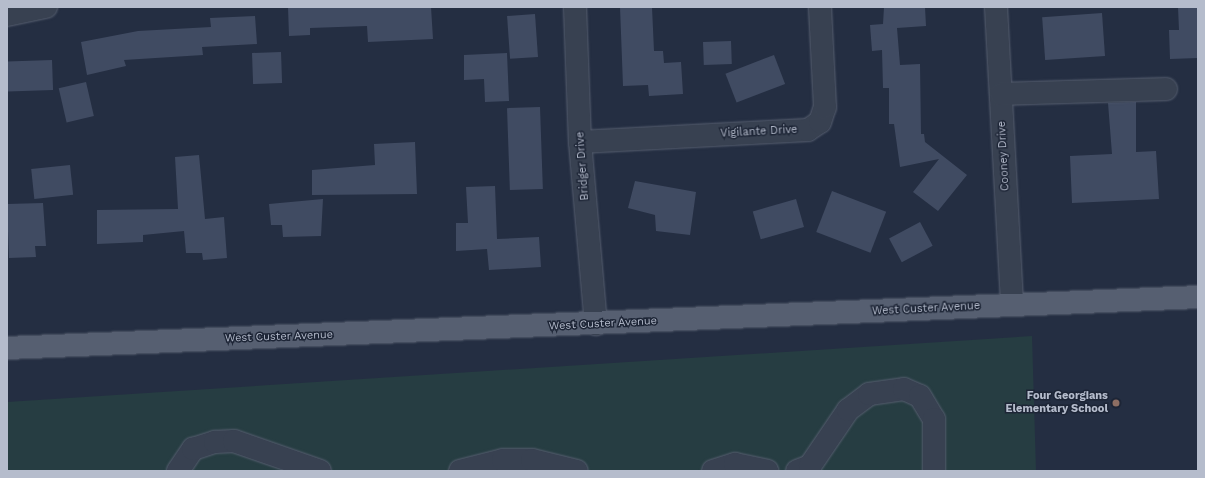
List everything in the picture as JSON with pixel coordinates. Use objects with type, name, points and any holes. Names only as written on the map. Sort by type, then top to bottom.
[{"type":"main road","name":"West Custer Avenue","points":[[7,348],[596,324],[1198,297]]},
{"type":"street","points":[[7,15],[46,7]]},
{"type":"street","name":"Bridger Drive","points":[[575,7],[580,142],[596,324]]},
{"type":"street","name":"Vigilante Drive","points":[[580,142],[808,130],[820,122],[825,107],[820,7]]},
{"type":"street","name":"Cooney Drive","points":[[996,7],[1012,305]]},
{"type":"street","points":[[1001,94],[1166,89]]},
{"type":"street","points":[[797,471],[810,466],[848,410],[869,394],[904,389],[920,396],[934,419],[934,471]]},
{"type":"street","points":[[178,471],[193,449],[215,442],[234,441],[320,471]]},
{"type":"street","points":[[460,471],[503,460],[532,460],[577,471]]},
{"type":"street","points":[[713,471],[735,464],[767,471]]},
{"type":"green space","points":[[1032,336],[1036,471],[7,471],[7,402]]},
{"type":"building","points":[[288,7],[431,7],[433,39],[368,42],[367,26],[310,28],[310,35],[289,36]]},
{"type":"building","points":[[620,7],[652,7],[654,51],[663,51],[664,63],[681,62],[683,94],[649,96],[648,85],[623,86]]},
{"type":"building","points":[[884,7],[925,7],[926,26],[897,28],[900,65],[920,64],[921,134],[924,134],[925,142],[967,175],[938,211],[913,192],[939,159],[900,167],[894,124],[889,124],[889,88],[883,88],[882,50],[872,51],[870,25],[883,24]]},
{"type":"building","points":[[1178,7],[1198,7],[1198,58],[1170,59],[1169,30],[1179,30]]},
{"type":"building","points":[[1102,13],[1105,56],[1045,60],[1042,17]]},
{"type":"building","points":[[535,14],[538,57],[510,59],[507,16]]},
{"type":"building","points":[[255,16],[257,44],[202,47],[203,55],[124,60],[126,66],[87,75],[81,42],[138,31],[211,27],[210,18]]},
{"type":"building","points":[[731,41],[732,64],[704,65],[703,42]]},
{"type":"building","points":[[281,52],[282,83],[253,84],[252,53]]},
{"type":"building","points":[[507,53],[509,101],[485,102],[484,79],[464,80],[464,55]]},
{"type":"building","points":[[774,55],[785,84],[737,103],[725,74]]},
{"type":"building","points":[[52,60],[53,90],[8,92],[7,62]]},
{"type":"building","points":[[86,82],[94,116],[67,122],[59,88]]},
{"type":"building","points":[[1136,102],[1136,152],[1156,151],[1159,199],[1072,203],[1070,156],[1112,154],[1108,103]]},
{"type":"building","points":[[540,107],[543,189],[510,190],[507,108]]},
{"type":"building","points":[[415,142],[417,194],[312,195],[312,170],[375,165],[374,144]]},
{"type":"building","points":[[199,155],[205,219],[224,217],[227,258],[203,260],[202,253],[186,253],[184,231],[143,235],[143,242],[97,244],[97,210],[178,209],[175,157]]},
{"type":"building","points":[[70,165],[73,195],[34,199],[31,169]]},
{"type":"building","points":[[635,181],[696,192],[690,235],[656,231],[655,215],[628,208]]},
{"type":"building","points":[[495,186],[497,239],[539,237],[541,267],[489,270],[487,249],[456,251],[456,223],[468,223],[466,187]]},
{"type":"building","points":[[832,191],[886,212],[870,253],[816,232]]},
{"type":"building","points":[[323,199],[321,236],[283,237],[282,225],[271,225],[269,204]]},
{"type":"building","points":[[796,199],[804,227],[761,239],[753,211]]},
{"type":"building","points":[[43,203],[46,246],[35,246],[36,257],[9,258],[7,204]]},
{"type":"building","points":[[920,222],[933,246],[902,262],[889,238]]},
{"type":"place","name":"Four Georgians Elementary School","points":[[1116,403]]}]
